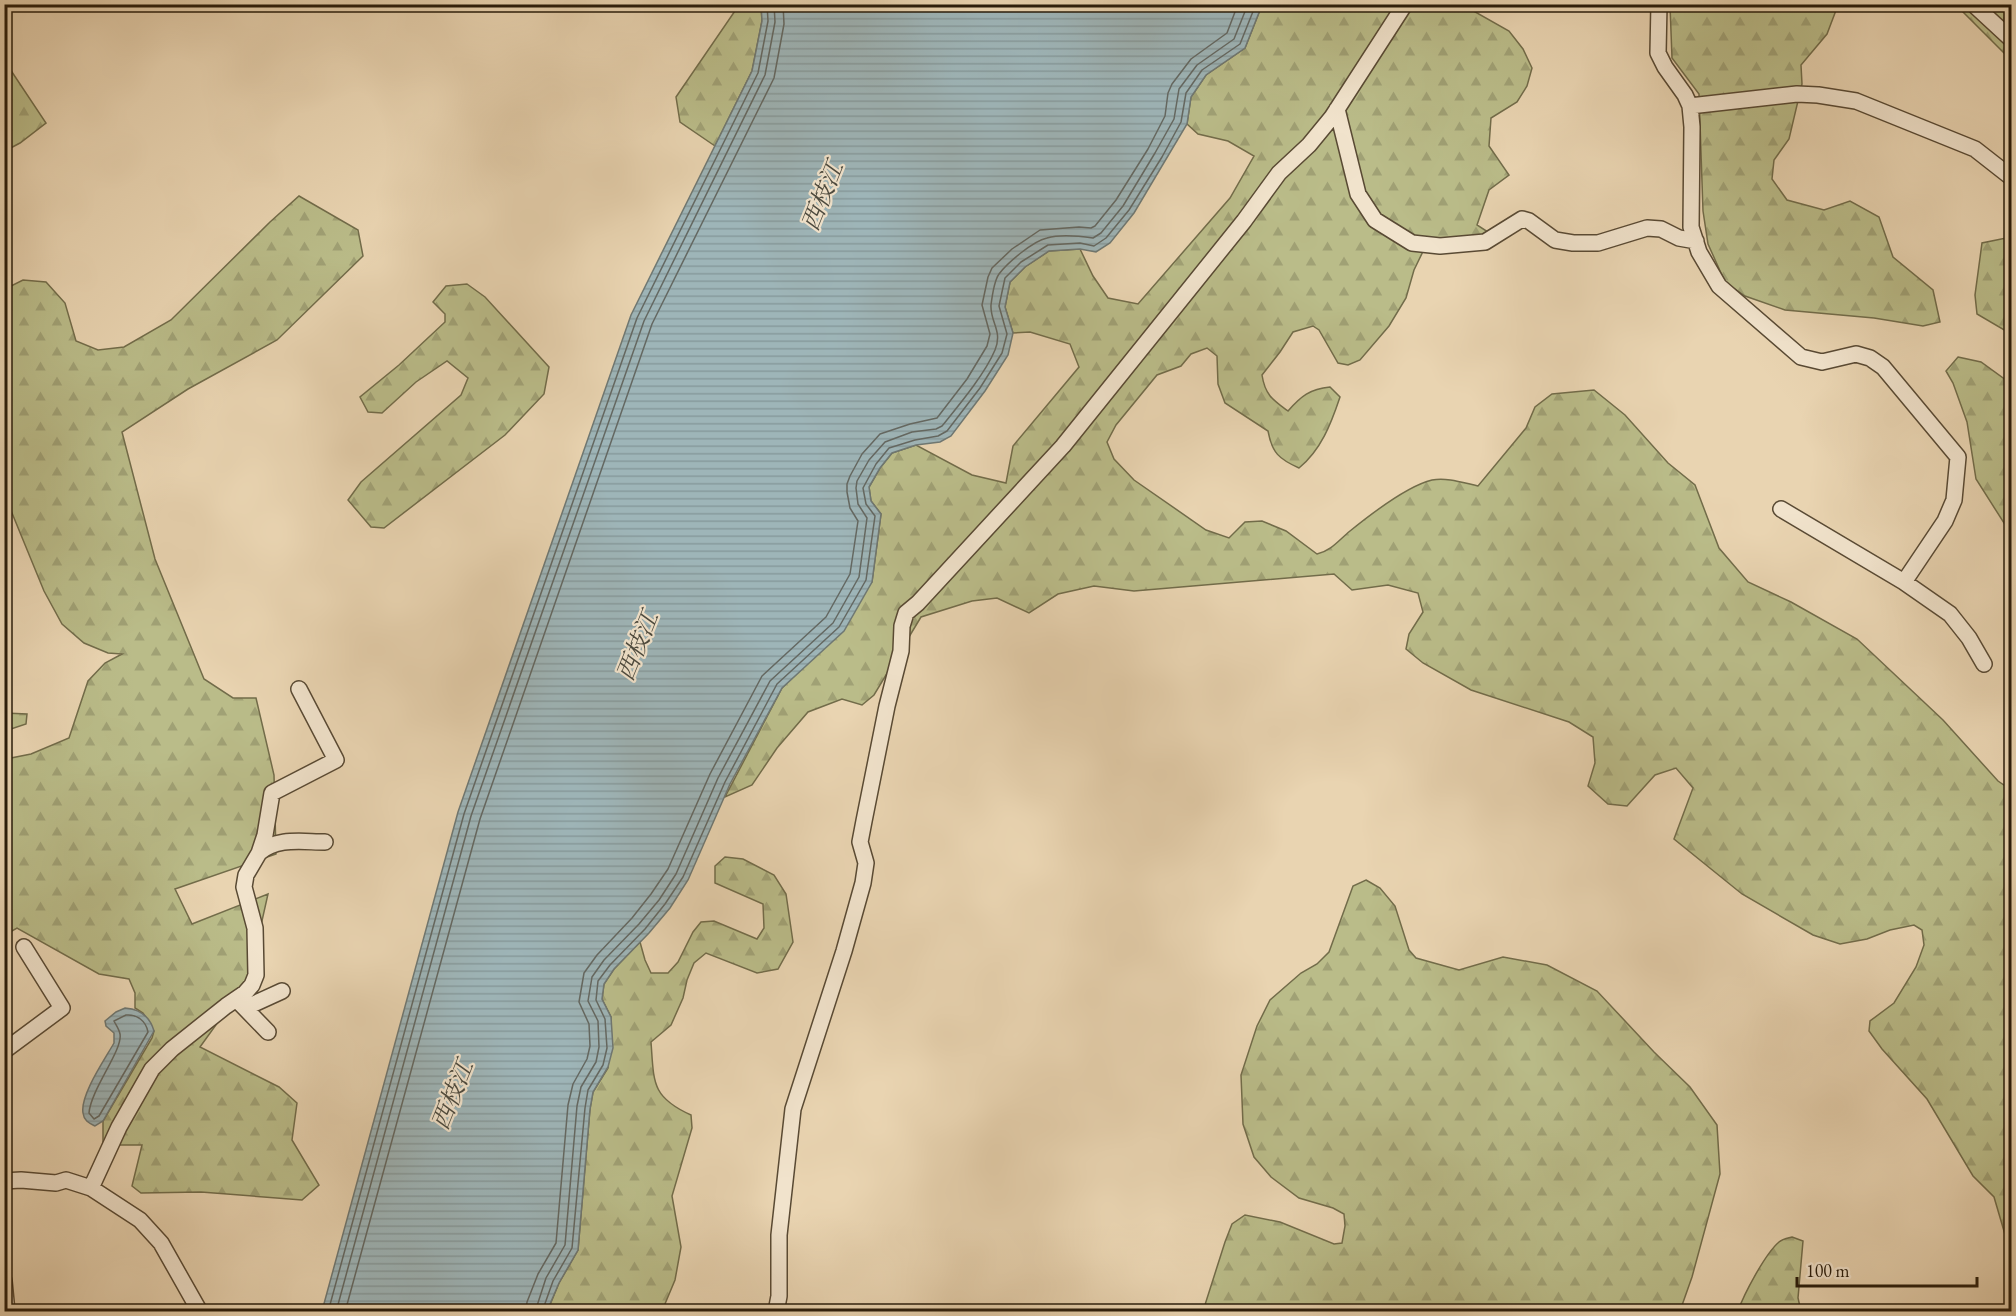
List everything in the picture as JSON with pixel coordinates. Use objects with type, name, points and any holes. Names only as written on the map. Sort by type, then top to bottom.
[{"type":"street","points":[[776,1311],[779,1296],[779,1235],[793,1109],[844,951],[863,883],[866,863],[860,842],[887,706],[901,651],[902,626],[906,613],[918,603],[1063,446],[1279,173],[1309,145],[1337,109],[1405,4]]},
{"type":"street","points":[[1659,4],[1658,53],[1690,106],[1692,127],[1691,227],[1699,252],[1719,286],[1801,357],[1822,362],[1856,354],[1870,358],[1882,366],[1959,457],[1954,500],[1945,521],[1904,582]]},
{"type":"street","points":[[1973,4],[2012,40]]},
{"type":"street","points":[[1690,106],[1797,94],[1856,101],[1975,149],[2012,178]]},
{"type":"street","points":[[1337,109],[1358,194],[1375,220],[1412,243],[1440,246],[1485,242],[1522,219],[1529,221],[1555,240],[1573,243],[1598,243],[1647,228],[1661,229],[1678,238],[1696,241]]},
{"type":"street","points":[[1781,509],[1904,582],[1950,614],[1969,638],[1984,664]]},
{"type":"street","points":[[240,1004],[256,975],[255,928],[244,887],[246,875],[259,853],[265,836],[272,793],[336,760],[299,689]]},
{"type":"street","points":[[259,853],[268,845],[279,842],[325,842]]},
{"type":"street","points":[[4,1051],[62,1008],[24,947]]},
{"type":"street","points":[[91,1188],[119,1127],[152,1069],[172,1049],[240,1004],[282,991]]},
{"type":"street","points":[[240,1004],[268,1032]]},
{"type":"street","points":[[4,1181],[56,1182],[66,1180],[91,1188],[140,1220],[161,1243],[200,1311]]},
{"type":"street","points":[[4,1281],[7,1311]]},
{"type":"green space","points":[[1772,4],[1775,9],[1780,5],[1838,5],[1827,34],[1801,65],[1802,84],[1789,139],[1774,160],[1772,179],[1787,200],[1824,210],[1850,201],[1879,217],[1893,257],[1933,290],[1940,322],[1923,326],[1874,318],[1785,310],[1745,296],[1725,282],[1708,244],[1703,211],[1699,94],[1672,58],[1670,5]]},
{"type":"green space","points":[[739,5],[761,5],[762,21],[752,71],[715,146],[680,122],[676,97]]},
{"type":"green space","points":[[1262,5],[1463,5],[1509,31],[1523,49],[1532,68],[1527,86],[1517,102],[1491,118],[1489,146],[1509,175],[1489,190],[1477,225],[1491,234],[1485,237],[1429,239],[1414,270],[1406,298],[1389,326],[1360,360],[1348,365],[1338,363],[1319,330],[1313,326],[1293,332],[1262,375],[1265,388],[1278,404],[1288,411],[1302,397],[1317,389],[1330,387],[1340,397],[1329,427],[1319,445],[1299,468],[1286,462],[1274,450],[1268,431],[1225,403],[1218,384],[1217,356],[1207,348],[1191,354],[1181,366],[1157,375],[1116,425],[1107,442],[1114,459],[1134,480],[1206,530],[1229,538],[1245,522],[1262,521],[1286,531],[1317,554],[1331,548],[1390,501],[1422,483],[1444,479],[1478,486],[1526,428],[1535,407],[1552,394],[1594,390],[1625,415],[1668,463],[1695,485],[1719,548],[1748,582],[1791,602],[1857,639],[1943,720],[1998,781],[2011,790],[2011,1255],[1994,1197],[1973,1176],[1927,1099],[1869,1031],[1870,1021],[1894,1003],[1916,967],[1924,945],[1922,930],[1914,925],[1890,930],[1867,939],[1840,944],[1813,935],[1742,894],[1674,839],[1693,788],[1676,768],[1655,775],[1627,806],[1608,804],[1588,786],[1595,763],[1593,737],[1569,722],[1471,690],[1423,663],[1406,649],[1409,634],[1423,612],[1418,593],[1388,585],[1352,590],[1334,574],[1134,591],[1094,586],[1058,594],[1029,613],[997,598],[972,601],[921,617],[874,695],[862,705],[842,699],[808,712],[777,748],[752,785],[725,797],[782,688],[811,660],[872,582],[881,514],[871,501],[869,487],[892,453],[916,445],[972,475],[1006,483],[1013,446],[1079,367],[1070,344],[1030,332],[1013,333],[1005,307],[1010,282],[1025,267],[1049,251],[1080,249],[1093,276],[1108,298],[1138,304],[1230,198],[1254,156],[1228,141],[1198,134],[1187,124],[1191,97],[1206,75],[1245,48]]},
{"type":"green space","points":[[1956,5],[2011,5],[2011,60]]},
{"type":"green space","points":[[4,60],[46,123],[20,143],[5,151]]},
{"type":"green space","points":[[299,196],[358,230],[363,256],[277,340],[188,389],[122,432],[155,559],[204,679],[233,698],[256,698],[274,775],[276,854],[175,889],[192,924],[268,894],[249,979],[200,1047],[279,1087],[297,1103],[292,1140],[319,1185],[302,1200],[201,1192],[141,1193],[132,1186],[142,1145],[103,1145],[103,1121],[154,1031],[143,1013],[135,1008],[135,993],[129,979],[99,974],[17,928],[5,935],[4,762],[11,758],[31,754],[69,738],[88,681],[105,663],[122,654],[108,653],[84,643],[62,624],[44,591],[5,496],[5,289],[23,280],[46,282],[65,303],[76,341],[98,350],[124,347],[171,320]]},
{"type":"green space","points":[[2006,238],[2011,242],[2011,334],[1977,314],[1975,295],[1982,243]]},
{"type":"green space","points":[[467,284],[485,297],[549,367],[544,394],[505,435],[384,528],[371,527],[348,500],[361,482],[461,395],[468,378],[447,361],[416,382],[382,413],[368,412],[360,397],[399,365],[445,322],[445,314],[433,302],[446,286]]},
{"type":"green space","points":[[1958,357],[1981,362],[2006,380],[2011,381],[2011,534],[1976,479],[1967,422],[1953,383],[1946,371]]},
{"type":"green space","points":[[4,713],[27,714],[26,724],[5,731]]},
{"type":"green space","points":[[725,857],[743,859],[774,875],[786,894],[793,942],[778,969],[757,973],[706,953],[694,963],[683,998],[671,1025],[651,1042],[657,1087],[668,1102],[691,1115],[692,1128],[672,1196],[681,1247],[675,1280],[662,1311],[547,1312],[559,1283],[578,1250],[590,1109],[593,1092],[608,1068],[611,1017],[602,999],[604,984],[614,969],[640,942],[651,973],[668,973],[678,962],[693,932],[701,922],[714,921],[757,939],[764,928],[763,904],[715,883],[715,866]]},
{"type":"green space","points":[[1366,880],[1380,888],[1395,906],[1409,950],[1416,958],[1459,970],[1503,957],[1547,965],[1597,991],[1690,1087],[1717,1125],[1720,1174],[1692,1277],[1680,1311],[1203,1311],[1232,1224],[1245,1215],[1280,1222],[1334,1244],[1342,1243],[1345,1226],[1344,1214],[1333,1208],[1299,1198],[1271,1177],[1254,1157],[1243,1124],[1241,1075],[1257,1026],[1270,1000],[1329,952],[1353,886]]},
{"type":"green space","points":[[1792,1237],[1803,1241],[1798,1298],[1801,1311],[1738,1311],[1761,1265],[1773,1248],[1780,1241]]},
{"type":"water","name":"西枝江","points":[[761,5],[1262,5],[1245,48],[1206,75],[1191,97],[1187,124],[1134,213],[1110,243],[1096,252],[1080,249],[1049,251],[1025,267],[1010,282],[1005,307],[1013,333],[1008,355],[985,391],[951,436],[940,442],[916,445],[892,453],[869,487],[871,501],[881,514],[872,582],[844,631],[782,688],[730,784],[688,880],[670,908],[614,969],[604,984],[602,999],[611,1017],[613,1048],[608,1067],[593,1092],[590,1109],[578,1250],[559,1283],[547,1311],[322,1311],[458,812],[631,315],[752,71],[762,21]]},
{"type":"water","points":[[125,1008],[144,1015],[154,1031],[103,1121],[95,1126],[84,1116],[85,1097],[114,1043],[114,1033],[106,1026],[105,1021]]}]
